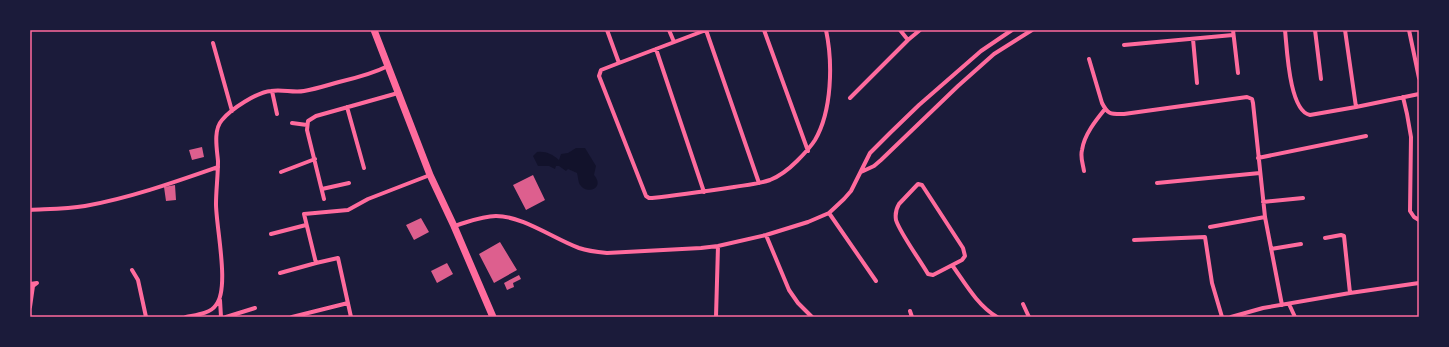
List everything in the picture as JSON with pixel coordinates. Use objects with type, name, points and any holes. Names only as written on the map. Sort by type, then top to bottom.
[{"type":"main road","points":[[374,30],[430,175],[454,226],[493,317]]},
{"type":"street","points":[[607,30],[619,63]]},
{"type":"street","points":[[669,30],[674,42]]},
{"type":"street","points":[[759,183],[706,30],[602,69],[600,72],[599,76],[646,196],[652,198],[704,192],[759,183],[770,180],[791,167],[808,151],[821,128],[825,114],[830,64],[829,44],[826,30]]},
{"type":"street","points":[[764,30],[808,151]]},
{"type":"street","points":[[900,30],[908,40]]},
{"type":"street","points":[[850,98],[920,30]]},
{"type":"street","points":[[454,226],[484,217],[506,217],[517,220],[578,247],[607,253],[718,246],[766,235],[808,222],[829,212],[851,191],[870,153],[919,105],[981,51],[1012,30]]},
{"type":"street","points":[[1233,30],[1238,73]]},
{"type":"street","points":[[1285,30],[1294,94],[1297,104],[1303,112],[1310,115],[1419,94]]},
{"type":"street","points":[[1315,30],[1321,79]]},
{"type":"street","points":[[1344,30],[1356,107]]},
{"type":"street","points":[[1409,30],[1419,78]]},
{"type":"street","points":[[861,173],[874,166],[881,160],[958,86],[994,54],[1030,31]]},
{"type":"street","points":[[1124,45],[1233,35]]},
{"type":"street","points":[[1193,39],[1197,83]]},
{"type":"street","points":[[213,43],[232,111]]},
{"type":"street","points":[[656,49],[704,192]]},
{"type":"street","points":[[1089,59],[1105,109],[1110,114],[1124,114],[1250,97],[1253,103],[1265,217],[1282,305]]},
{"type":"street","points":[[221,317],[220,307],[222,278],[216,204],[218,167],[217,136],[221,121],[232,111],[256,96],[272,91],[293,92],[309,90],[372,74],[388,66]]},
{"type":"street","points":[[272,91],[278,114]]},
{"type":"street","points":[[324,199],[307,130],[308,121],[316,116],[398,93]]},
{"type":"street","points":[[1404,97],[1410,128],[1410,211],[1412,216],[1419,220]]},
{"type":"street","points":[[347,107],[364,168]]},
{"type":"street","points":[[1084,172],[1081,157],[1082,149],[1096,119],[1105,109]]},
{"type":"street","points":[[292,123],[307,125]]},
{"type":"street","points":[[1258,158],[1366,136]]},
{"type":"street","points":[[281,172],[315,159]]},
{"type":"street","points":[[30,210],[86,206],[123,197],[218,167]]},
{"type":"street","points":[[1157,183],[1260,173]]},
{"type":"street","points":[[316,263],[304,214],[348,210],[368,198],[430,175]]},
{"type":"street","points":[[322,189],[349,183]]},
{"type":"street","points":[[918,184],[922,185],[963,248],[964,258],[952,265],[933,275],[928,274],[899,226],[896,217],[896,208],[918,184]]},
{"type":"street","points":[[1263,202],[1303,198]]},
{"type":"street","points":[[829,212],[876,281]]},
{"type":"street","points":[[1210,227],[1265,217]]},
{"type":"street","points":[[271,234],[306,225]]},
{"type":"street","points":[[766,235],[789,290],[798,303],[812,317]]},
{"type":"street","points":[[1324,238],[1341,235],[1344,236],[1350,293]]},
{"type":"street","points":[[1134,240],[1205,236],[1211,277],[1222,317]]},
{"type":"street","points":[[1271,249],[1301,244]]},
{"type":"street","points":[[716,317],[718,246]]},
{"type":"street","points":[[280,273],[338,258],[351,317]]},
{"type":"street","points":[[952,265],[977,300],[996,317]]},
{"type":"street","points":[[132,270],[138,280],[146,317]]},
{"type":"street","points":[[30,284],[37,283],[33,286],[30,307]]},
{"type":"street","points":[[1231,317],[1264,308],[1419,283]]},
{"type":"street","points":[[187,317],[210,310],[216,306],[221,296]]},
{"type":"street","points":[[292,317],[348,303]]},
{"type":"street","points":[[1023,304],[1029,317]]},
{"type":"street","points":[[1289,304],[1295,317]]},
{"type":"street","points":[[226,317],[255,308]]},
{"type":"street","points":[[910,311],[912,317]]},
{"type":"shaded area","points":[[576,148],[585,148],[596,166],[594,175],[598,184],[593,189],[590,190],[582,187],[579,183],[577,173],[568,169],[566,171],[559,166],[556,166],[555,169],[549,166],[538,166],[533,156],[537,152],[543,152],[559,160],[561,154],[568,153]]},
{"type":"building","points":[[202,147],[204,157],[192,160],[189,150]]},
{"type":"building","points":[[533,175],[545,200],[526,210],[513,185]]},
{"type":"building","points":[[175,185],[176,200],[166,201],[164,187]]},
{"type":"building","points":[[421,218],[429,232],[414,240],[406,225]]},
{"type":"building","points":[[500,242],[517,270],[494,283],[479,254]]},
{"type":"building","points":[[447,263],[453,274],[437,283],[431,271]]},
{"type":"building","points":[[519,275],[521,279],[513,283],[514,287],[507,290],[504,283]]}]
